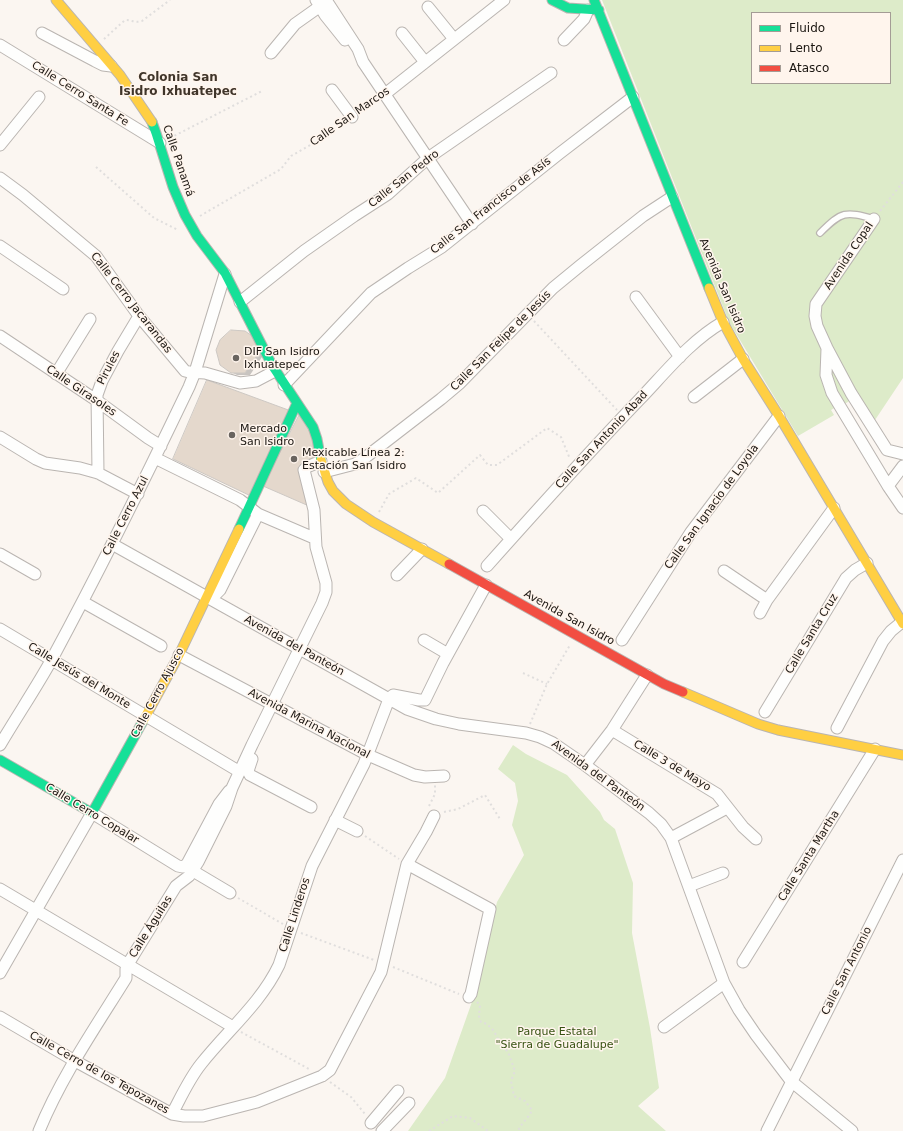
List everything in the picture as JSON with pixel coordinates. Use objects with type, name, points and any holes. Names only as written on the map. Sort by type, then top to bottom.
[{"type":"street","name":"Calle Panamá","points":[[56,0],[111,66],[151,122],[160,143],[172,186],[197,236],[225,274],[275,371],[297,403]]},
{"type":"street","name":"Calle San Marcos","points":[[385,94],[504,0]]},
{"type":"street","points":[[552,0],[562,6],[594,10]]},
{"type":"street","name":"Avenida San Isidro","points":[[594,0],[594,10],[633,97],[723,322],[743,359],[779,416],[902,623]]},
{"type":"street","points":[[271,53],[295,24],[324,2],[351,38],[363,62],[472,224]]},
{"type":"street","points":[[428,7],[454,39]]},
{"type":"street","points":[[564,40],[594,10]]},
{"type":"street","points":[[42,33],[103,65],[111,66]]},
{"type":"street","points":[[402,34],[425,62]]},
{"type":"street","name":"Calle Cerro Santa Fe","points":[[0,45],[160,143]]},
{"type":"street","name":"Calle San Pedro","points":[[240,302],[304,251],[388,194],[428,158],[551,73]]},
{"type":"street","points":[[332,90],[352,117]]},
{"type":"street","points":[[0,145],[39,97]]},
{"type":"street","name":"Calle San Francisco de Asís","points":[[284,385],[371,294],[408,268],[442,247],[633,97]]},
{"type":"street","name":"Calle Cerro Jacarandas","points":[[0,178],[23,195],[96,256],[139,316],[182,369],[189,372],[205,373],[240,383],[256,382],[275,371]]},
{"type":"street","name":"Calle San Felipe de Jesús","points":[[322,466],[342,467],[356,464],[362,460],[460,383],[553,288],[643,216],[672,197]]},
{"type":"street","name":"Avenida Copal","points":[[874,219],[816,304],[815,316],[816,326],[851,393],[887,450]]},
{"type":"street","points":[[0,246],[63,289]]},
{"type":"street","name":"Calle Cerro Azul","points":[[0,745],[51,660],[83,602],[138,494],[189,388],[225,274]]},
{"type":"street","points":[[636,297],[680,357]]},
{"type":"street","name":"Pirules","points":[[98,473],[96,400],[102,381],[139,316]]},
{"type":"street","points":[[56,374],[90,319]]},
{"type":"street","name":"Calle San Antonio Abad","points":[[487,566],[623,416],[680,357],[710,329],[723,322]]},
{"type":"street","name":"Calle Girasoles","points":[[0,336],[96,400],[161,446]]},
{"type":"street","name":"Avenida Copal","points":[[827,348],[826,375],[832,393],[888,486],[903,508]]},
{"type":"street","points":[[694,397],[743,359]]},
{"type":"street","name":"Avenida San Isidro","points":[[297,403],[314,429],[322,466],[330,488],[338,498],[348,506],[373,522],[664,684],[758,724],[778,730],[903,755]]},
{"type":"street","name":"Calle Cerro Ajusco","points":[[0,973],[92,813],[179,655],[297,403]]},
{"type":"street","points":[[844,413],[858,404]]},
{"type":"street","name":"Calle San Ignacio de Loyola","points":[[622,640],[691,532],[779,416]]},
{"type":"street","points":[[0,437],[45,463],[80,468],[98,473],[138,494]]},
{"type":"street","points":[[873,461],[887,450],[903,454]]},
{"type":"street","points":[[155,458],[240,500],[258,514],[314,538]]},
{"type":"street","name":"Calle Águilas","points":[[39,1131],[48,1109],[75,1061],[126,978],[126,969],[128,964],[176,886],[189,876],[188,869],[226,806],[232,788],[322,603],[326,592],[324,573],[314,538],[314,510],[304,470],[307,467],[322,466]]},
{"type":"street","points":[[888,486],[903,466]]},
{"type":"street","points":[[760,613],[767,600],[834,508]]},
{"type":"street","points":[[483,511],[511,540]]},
{"type":"street","points":[[207,598],[215,595],[220,590],[258,514]]},
{"type":"street","name":"Avenida del Panteón","points":[[112,544],[407,709],[436,719],[459,724],[526,732],[553,743],[649,813],[661,824],[671,838],[724,983],[739,1010],[791,1081],[851,1131]]},
{"type":"street","points":[[397,575],[422,549]]},
{"type":"street","points":[[0,554],[35,574]]},
{"type":"street","name":"Calle Santa Cruz","points":[[765,712],[846,578],[866,563]]},
{"type":"street","points":[[724,571],[767,600]]},
{"type":"street","points":[[389,699],[393,695],[425,700],[448,654],[486,585]]},
{"type":"street","points":[[83,602],[161,646]]},
{"type":"street","points":[[837,728],[883,641],[891,631],[902,623]]},
{"type":"street","name":"Calle Jesús del Monte","points":[[0,630],[240,772]]},
{"type":"street","points":[[424,640],[448,654]]},
{"type":"street","name":"Avenida Marina Nacional","points":[[179,655],[368,756],[414,775],[425,777],[444,776]]},
{"type":"street","points":[[585,766],[612,730],[647,675]]},
{"type":"street","name":"Calle Linderos","points":[[172,1114],[196,1070],[254,1002],[274,976],[312,866],[368,756],[389,699]]},
{"type":"street","name":"Calle 3 de Mayo","points":[[612,730],[717,794],[743,827],[756,839]]},
{"type":"street","points":[[259,731],[258,740],[248,769],[248,774],[311,807]]},
{"type":"street","name":"Calle Santa Martha","points":[[743,962],[875,749]]},
{"type":"street","name":"Calle Cerro Copalar","points":[[0,760],[92,813],[178,866],[188,869],[230,893]]},
{"type":"street","points":[[671,838],[727,808]]},
{"type":"street","name":"Calle Cerro de los Tepozanes","points":[[0,1017],[75,1061],[172,1114],[197,1117],[223,1112],[257,1102],[326,1074],[381,972],[407,864],[434,816]]},
{"type":"street","points":[[336,820],[357,831]]},
{"type":"street","name":"Calle San Antonio","points":[[766,1131],[903,860]]},
{"type":"street","points":[[407,864],[490,909],[471,994],[469,997]]},
{"type":"street","points":[[689,886],[723,873]]},
{"type":"street","points":[[0,889],[233,1027]]},
{"type":"street","points":[[664,1027],[724,983]]},
{"type":"street","points":[[371,1123],[398,1091]]},
{"type":"street","points":[[382,1131],[408,1103]]},
{"type":"lane","name":"Avenida Copal","points":[[820,233],[833,220],[840,216],[855,214],[874,219]]},
{"type":"path","points":[[95,47],[125,20],[130,20],[136,23],[142,21],[170,0]]},
{"type":"path","points":[[160,143],[262,91]]},
{"type":"path","name":"Calle San Marcos","points":[[190,222],[281,169],[291,156],[326,136],[385,94]]},
{"type":"path","points":[[96,167],[154,218],[173,228],[197,236]]},
{"type":"path","points":[[874,219],[903,182]]},
{"type":"path","points":[[528,315],[623,416]]},
{"type":"path","points":[[373,522],[389,494],[416,478],[438,493],[480,455],[488,464],[497,465],[547,428],[562,437],[574,470]]},
{"type":"path","points":[[526,732],[547,684],[576,635]]},
{"type":"path","points":[[523,673],[547,684]]},
{"type":"path","points":[[434,816],[438,813],[458,809],[485,795],[500,819]]},
{"type":"path","points":[[357,831],[407,864]]},
{"type":"path","points":[[230,893],[291,929]]},
{"type":"path","points":[[469,997],[480,1005],[479,1016],[481,1022],[489,1025],[509,1054],[515,1071],[511,1082],[514,1096],[525,1101],[532,1110],[518,1131]]},
{"type":"path","points":[[428,1131],[453,1116],[470,1118],[488,1131]]},
{"type":"green space","points":[[602,0],[903,0],[903,378],[873,423],[851,400],[831,410],[834,415],[798,436],[729,322]]},
{"type":"green space","name":"Parque Estatal \"Sierra de Guadalupe\"","points":[[513,745],[526,754],[567,775],[600,812],[604,820],[615,829],[633,883],[632,933],[650,1028],[659,1088],[638,1106],[666,1131],[408,1131],[445,1078],[473,999],[497,902],[524,855],[512,825],[518,801],[515,783],[498,769]]},
{"type":"building","name":"DIF San Isidro Ixhuatepec","points":[[231,330],[245,331],[255,338],[260,351],[245,373],[231,373],[220,365],[216,350],[220,340]]},
{"type":"building","name":"Mercado San Isidro","points":[[207,380],[291,411],[253,497],[173,459]]},
{"type":"building","name":"Mexicable Línea 2: Estación San Isidro","points":[[300,414],[312,436],[316,457],[304,461],[301,464],[309,506],[263,486]]},
{"type":"traffic: fast","points":[[552,0],[568,8],[599,10]]},
{"type":"traffic: fast","points":[[594,0],[709,288]]},
{"type":"traffic: fast","points":[[152,122],[173,187],[185,215],[197,236],[225,273],[272,365],[313,427],[321,460]]},
{"type":"traffic: fast","points":[[239,529],[297,403]]},
{"type":"traffic: fast","points":[[0,760],[92,813],[143,721]]},
{"type":"traffic: slow","points":[[56,0],[120,75],[152,122]]},
{"type":"traffic: slow","points":[[709,288],[723,322],[743,359],[779,416],[903,624]]},
{"type":"traffic: slow","points":[[321,460],[328,482],[333,491],[346,504],[373,522],[449,564]]},
{"type":"traffic: slow","points":[[143,721],[179,655],[239,529]]},
{"type":"traffic: slow","points":[[683,692],[758,724],[778,730],[903,755]]},
{"type":"traffic: jam","points":[[449,564],[664,684],[683,692]]},
{"type":"place","name":"DIF San Isidro Ixhuatepec","points":[[236,358]]},
{"type":"place","name":"Mercado San Isidro","points":[[232,435]]},
{"type":"place","name":"Mexicable Línea 2: Estación San Isidro","points":[[294,459]]},
{"type":"district","name":"Colonia San Isidro Ixhuatepec","points":[[178,85]]}]
